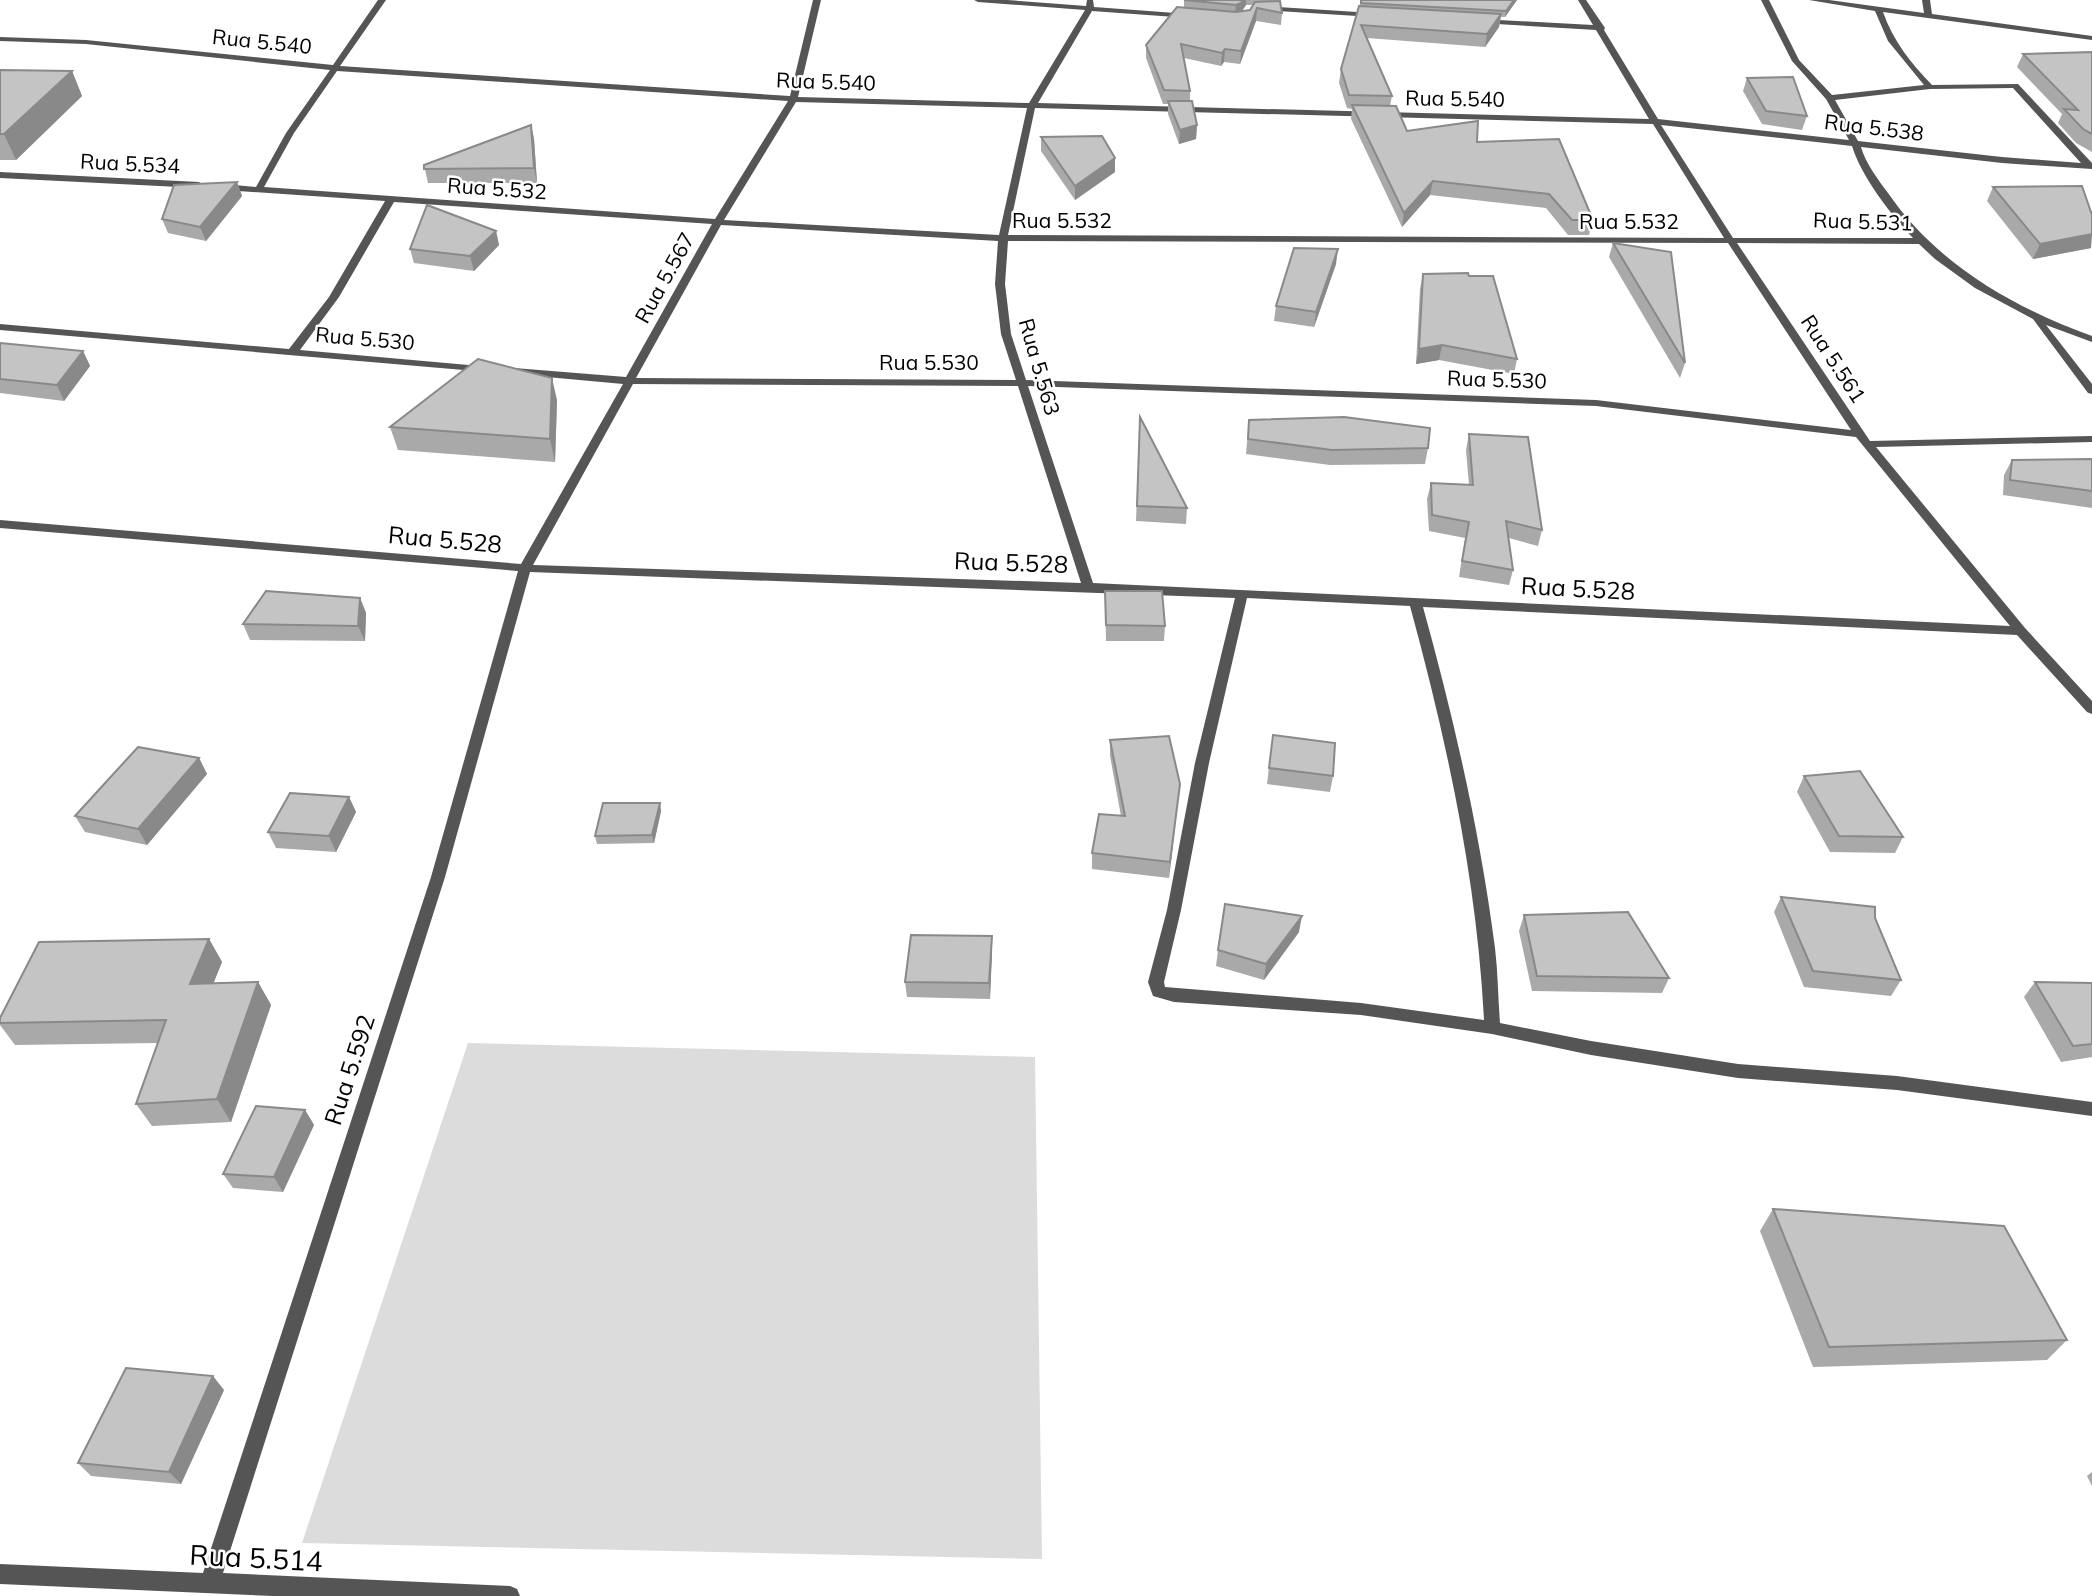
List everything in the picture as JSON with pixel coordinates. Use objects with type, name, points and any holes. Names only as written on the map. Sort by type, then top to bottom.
[{"type":"street","points":[[218,187],[259,189],[290,132],[322,91],[334,68],[382,0]]},
{"type":"street","name":"Rua 5.567","points":[[525,568],[718,222],[793,99],[817,0]]},
{"type":"street","points":[[978,0],[1090,4],[1195,16]]},
{"type":"street","name":"Rua 5.561","points":[[1583,0],[1653,121],[1859,434],[2021,631],[2092,709]]},
{"type":"street","points":[[1765,0],[1796,61],[1830,98],[1855,143],[1860,159],[1920,241]]},
{"type":"street","points":[[1813,0],[2092,37]]},
{"type":"street","points":[[1926,0],[1928,15]]},
{"type":"street","name":"Rua 5.563","points":[[1088,587],[1006,334],[1000,284],[1003,238],[1031,107],[1090,4]]},
{"type":"street","points":[[1254,8],[1384,15]]},
{"type":"street","points":[[1878,8],[1886,34],[1897,51],[1930,87]]},
{"type":"street","points":[[1465,20],[1601,28]]},
{"type":"street","name":"Rua 5.540","points":[[0,39],[86,43],[334,68],[793,99],[1653,121]]},
{"type":"street","points":[[1830,98],[1930,87],[2015,86],[2090,166]]},
{"type":"street","name":"Rua 5.538","points":[[1653,121],[2002,160],[2090,166]]},
{"type":"street","name":"Rua 5.534","points":[[0,175],[204,186]]},
{"type":"street","name":"Rua 5.532","points":[[259,189],[718,222],[1003,238],[1732,240]]},
{"type":"street","points":[[292,352],[315,328],[362,243],[393,198]]},
{"type":"street","name":"Rua 5.531","points":[[1732,240],[1920,241],[1947,263],[2036,319],[2092,339]]},
{"type":"street","points":[[2036,319],[2092,391]]},
{"type":"street","name":"Rua 5.530","points":[[0,327],[630,381],[1021,383],[1596,402],[1859,434]]},
{"type":"street","points":[[1867,444],[2092,439]]},
{"type":"street","name":"Rua 5.528","points":[[0,524],[525,568],[1088,587],[2021,631]]},
{"type":"street","name":"Rua 5.592","points":[[209,1584],[438,877],[525,568]]},
{"type":"street","points":[[1242,594],[1202,763],[1174,910],[1156,982],[1159,992],[1174,996],[1361,1009],[1492,1028],[1591,1048],[1738,1071],[1897,1083],[2092,1108]]},
{"type":"street","points":[[1415,602],[1444,705],[1463,806],[1487,939],[1492,1028]]},
{"type":"street","name":"Rua 5.514","points":[[0,1574],[510,1596]]},
{"type":"shaded area","points":[[468,1043],[1035,1057],[1042,1559],[302,1543]]},
{"type":"building","points":[[1184,0],[1243,0],[1236,5]]},
{"type":"building","points":[[1361,0],[1514,0],[1506,11],[1361,3]]},
{"type":"building","points":[[1280,1],[1282,13],[1257,8],[1241,51],[1225,49],[1222,53],[1181,44],[1190,91],[1164,90],[1146,45],[1177,7],[1236,12],[1250,10],[1255,2]]},
{"type":"building","points":[[1359,6],[1501,14],[1487,34],[1361,25],[1392,96],[1349,95],[1341,69]]},
{"type":"building","points":[[2092,52],[2092,134],[2083,129],[2064,109],[2078,110],[2023,54]]},
{"type":"building","points":[[0,70],[72,71],[4,134],[0,134]]},
{"type":"building","points":[[1793,77],[1807,116],[1766,111],[1747,78]]},
{"type":"building","points":[[1168,101],[1192,101],[1197,125],[1180,130]]},
{"type":"building","points":[[1352,105],[1396,106],[1407,131],[1478,121],[1477,142],[1559,139],[1593,220],[1572,220],[1549,194],[1433,181],[1404,213]]},
{"type":"building","points":[[531,125],[534,168],[424,169],[424,165]]},
{"type":"building","points":[[1102,136],[1115,158],[1075,186],[1041,137]]},
{"type":"building","points":[[237,182],[200,227],[162,219],[174,185]]},
{"type":"building","points":[[2082,186],[2092,215],[2092,234],[2040,244],[1993,187]]},
{"type":"building","points":[[427,205],[496,231],[470,256],[410,249]]},
{"type":"building","points":[[1613,243],[1671,252],[1685,363]]},
{"type":"building","points":[[1294,248],[1338,249],[1316,312],[1276,306]]},
{"type":"building","points":[[1468,273],[1469,276],[1493,276],[1517,359],[1442,345],[1419,349],[1423,274]]},
{"type":"building","points":[[0,343],[83,351],[57,385],[0,379]]},
{"type":"building","points":[[478,359],[552,378],[550,439],[390,427]]},
{"type":"building","points":[[1140,417],[1187,508],[1137,506]]},
{"type":"building","points":[[1344,417],[1430,428],[1428,448],[1332,450],[1248,439],[1249,420]]},
{"type":"building","points":[[1469,434],[1528,437],[1542,530],[1506,521],[1513,570],[1462,561],[1469,522],[1432,515],[1431,483],[1473,485]]},
{"type":"building","points":[[2092,459],[2092,491],[2010,480],[2012,460]]},
{"type":"building","points":[[266,591],[360,598],[358,626],[243,624]]},
{"type":"building","points":[[1105,591],[1162,591],[1165,626],[1106,625]]},
{"type":"building","points":[[1273,735],[1335,743],[1333,776],[1269,768]]},
{"type":"building","points":[[1169,736],[1180,784],[1170,862],[1092,853],[1099,814],[1125,816],[1110,740]]},
{"type":"building","points":[[138,747],[199,758],[138,829],[75,816]]},
{"type":"building","points":[[1860,771],[1903,837],[1839,836],[1804,776]]},
{"type":"building","points":[[290,793],[349,797],[329,836],[268,832]]},
{"type":"building","points":[[603,803],[660,803],[652,835],[595,836]]},
{"type":"building","points":[[1781,897],[1875,907],[1875,918],[1901,980],[1813,971]]},
{"type":"building","points":[[1225,904],[1302,916],[1266,964],[1218,950]]},
{"type":"building","points":[[1628,912],[1669,978],[1537,976],[1524,915]]},
{"type":"building","points":[[911,935],[992,936],[989,983],[905,982]]},
{"type":"building","points":[[209,939],[190,984],[258,982],[217,1099],[136,1104],[166,1020],[0,1023],[0,1018],[39,942]]},
{"type":"building","points":[[2035,982],[2092,983],[2092,1044],[2073,1046]]},
{"type":"building","points":[[256,1106],[305,1110],[274,1177],[223,1174]]},
{"type":"building","points":[[1773,1209],[2004,1226],[2067,1340],[1829,1347]]},
{"type":"building","points":[[126,1368],[213,1376],[169,1472],[78,1463]]}]
